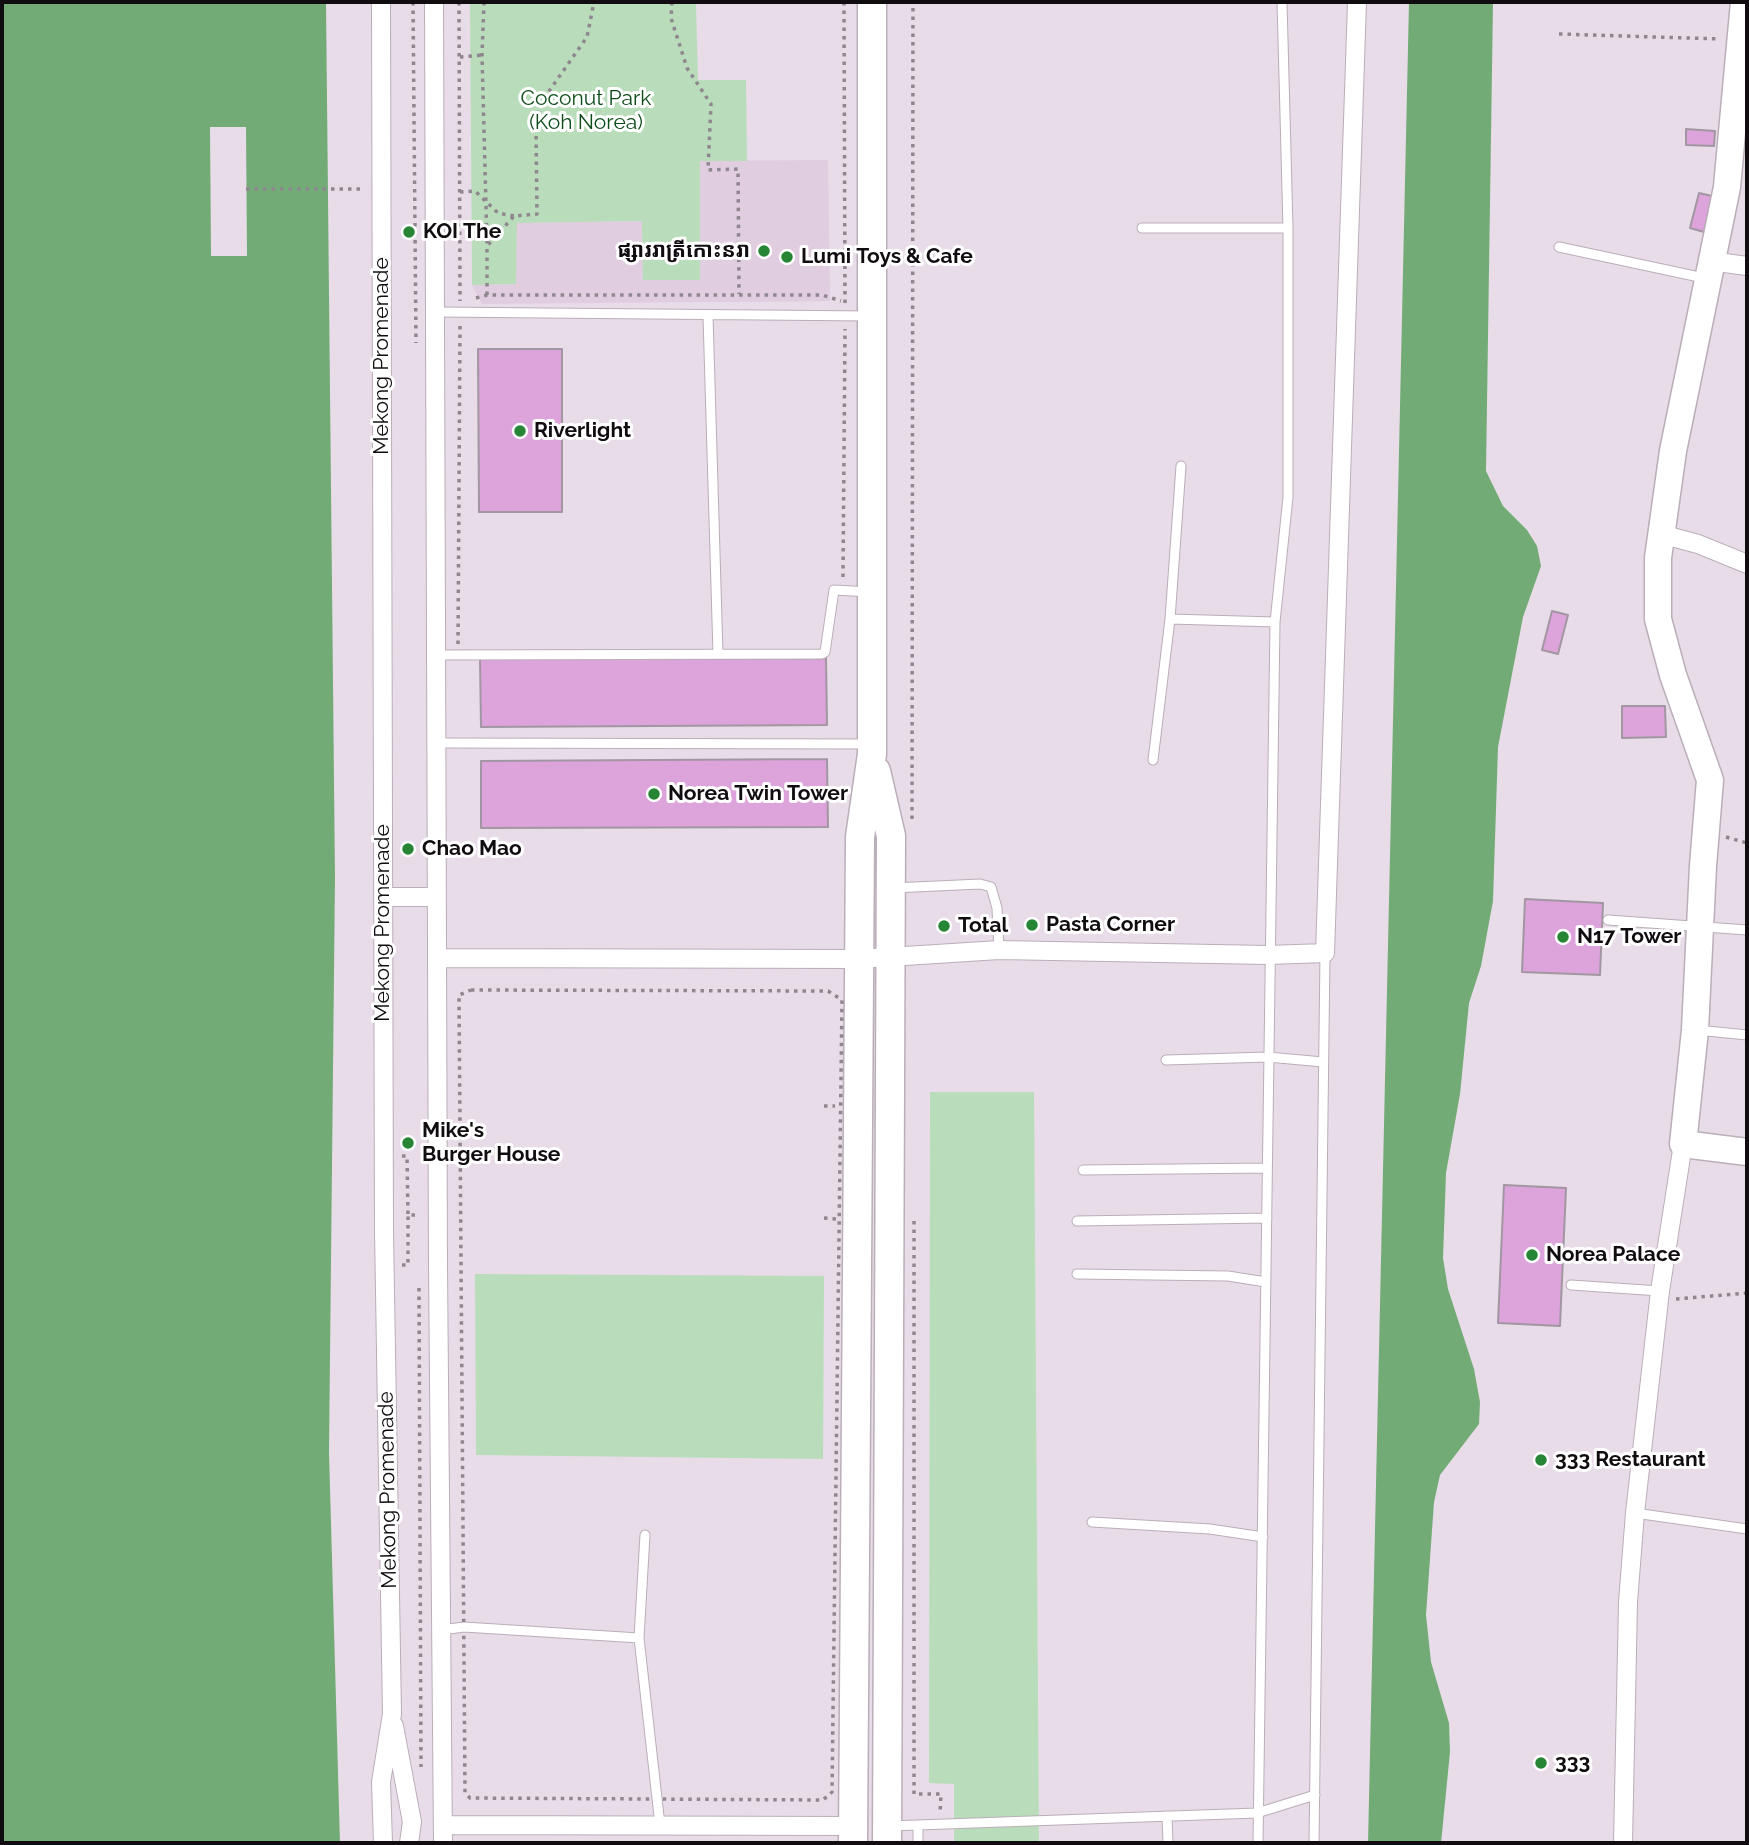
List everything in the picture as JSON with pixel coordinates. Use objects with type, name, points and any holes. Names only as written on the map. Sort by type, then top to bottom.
[{"type":"main road","points":[[853,1835],[860,837],[872,749],[872,592],[859,316],[872,2]]},
{"type":"main road","points":[[872,749],[891,836],[887,1834]]},
{"type":"street","name":"Mekong Promenade","points":[[381,2],[383,1231],[392,1714],[381,1782],[383,1843]]},
{"type":"street","points":[[434,2],[437,312],[436,897],[443,1834],[660,1825],[853,1835]]},
{"type":"street","points":[[438,958],[858,959],[999,950],[1268,955],[1325,953],[1357,2]]},
{"type":"street","points":[[1623,1843],[1628,1602],[1635,1513],[1659,1296],[1683,1144],[1695,1030],[1710,780],[1673,675],[1658,619],[1658,558],[1673,451],[1735,148],[1739,38],[1744,2]]},
{"type":"street","points":[[1709,270],[1747,266]]},
{"type":"street","points":[[1661,534],[1698,544],[1747,565]]},
{"type":"street","points":[[383,897],[436,897]]},
{"type":"street","points":[[1683,1144],[1747,1152]]},
{"type":"street","points":[[392,1714],[412,1822],[409,1843]]},
{"type":"lane","points":[[1258,1843],[1268,955],[1275,622],[1288,497],[1288,228],[1282,2]]},
{"type":"lane","points":[[1142,228],[1288,228]]},
{"type":"lane","points":[[1559,247],[1709,270]]},
{"type":"lane","points":[[437,312],[460,308],[708,316],[859,316]]},
{"type":"lane","points":[[708,316],[718,654]]},
{"type":"lane","points":[[1153,760],[1170,619],[1181,466]]},
{"type":"lane","points":[[436,655],[822,654],[827,641],[834,590],[872,592]]},
{"type":"lane","points":[[1170,619],[1275,622]]},
{"type":"lane","points":[[437,743],[872,749]]},
{"type":"lane","points":[[890,888],[980,884],[990,887],[996,901],[999,950]]},
{"type":"lane","points":[[1608,920],[1747,930]]},
{"type":"lane","points":[[1314,1843],[1325,953]]},
{"type":"lane","points":[[1695,1030],[1747,1035]]},
{"type":"lane","points":[[1166,1060],[1268,1057],[1323,1062]]},
{"type":"lane","points":[[1083,1170],[1266,1168]]},
{"type":"lane","points":[[1077,1221],[1266,1217]]},
{"type":"lane","points":[[1077,1274],[1228,1276],[1266,1282]]},
{"type":"lane","points":[[1571,1285],[1659,1296]]},
{"type":"lane","points":[[1635,1513],[1747,1529]]},
{"type":"lane","points":[[1092,1522],[1210,1528],[1263,1537]]},
{"type":"lane","points":[[645,1535],[639,1638],[660,1825]]},
{"type":"lane","points":[[441,1630],[464,1627],[639,1638]]},
{"type":"lane","points":[[887,1834],[918,1825],[1257,1813],[1315,1795]]},
{"type":"lane","points":[[1167,1816],[1168,1843]]},
{"type":"lane","points":[[918,1825],[918,1843]]},
{"type":"path","points":[[458,2],[458,655]]},
{"type":"path","points":[[484,2],[482,55],[488,200],[487,295]]},
{"type":"path","points":[[460,192],[475,191],[488,200],[498,213],[514,216],[537,214],[536,129],[540,104],[587,37],[594,2]]},
{"type":"path","points":[[672,2],[671,18],[687,68],[711,104],[708,170],[738,169],[739,294]]},
{"type":"path","points":[[844,2],[845,303]]},
{"type":"path","points":[[1559,34],[1739,38]]},
{"type":"path","points":[[459,57],[482,55]]},
{"type":"path","points":[[246,189],[382,189]]},
{"type":"path","points":[[487,246],[514,216]]},
{"type":"path","points":[[460,308],[487,295],[822,295],[845,303],[859,316],[843,591]]},
{"type":"path","points":[[471,990],[828,991],[842,1000],[841,1106],[832,1791],[823,1800],[470,1798],[465,1793],[458,995],[471,990]]},
{"type":"path","points":[[824,1106],[841,1106]]},
{"type":"path","points":[[383,1192],[403,1192],[402,1156],[407,1156],[408,1265],[402,1265],[402,1231],[383,1231]]},
{"type":"path","points":[[408,1215],[418,1215]]},
{"type":"path","points":[[824,1218],[839,1219]]},
{"type":"path","points":[[1659,1296],[1747,1293]]},
{"type":"shaded area","points":[[2,2],[326,2],[335,878],[329,1452],[340,1843],[2,1843]]},
{"type":"shaded area","points":[[1409,2],[1493,2],[1486,471],[1503,506],[1527,530],[1537,546],[1541,566],[1523,617],[1498,747],[1493,901],[1481,966],[1469,1003],[1460,1094],[1446,1173],[1443,1258],[1448,1289],[1474,1369],[1480,1402],[1479,1424],[1440,1475],[1434,1502],[1426,1615],[1431,1662],[1449,1723],[1450,1752],[1441,1843],[1368,1843]]},
{"type":"shaded area","name":"ផ្សាររាត្រីកោះនរា","points":[[828,160],[830,301],[482,304],[472,285],[516,284],[516,223],[642,221],[699,280],[700,161]]},
{"type":"green space","name":"Coconut Park (Koh Norea)","points":[[470,2],[696,2],[698,80],[746,80],[747,161],[700,161],[700,280],[643,280],[642,221],[517,223],[516,284],[472,285]]},
{"type":"green space","points":[[930,1092],[1034,1092],[1039,1843],[954,1843],[954,1784],[929,1783]]},
{"type":"green space","points":[[475,1274],[824,1276],[823,1459],[476,1455]]},
{"type":"pier","points":[[210,127],[246,127],[247,256],[211,256]]},
{"type":"building","points":[[1686,129],[1715,131],[1714,146],[1686,145]]},
{"type":"building","points":[[1699,193],[1712,196],[1704,232],[1690,228]]},
{"type":"building","name":"Riverlight","points":[[478,349],[562,349],[562,512],[479,512]]},
{"type":"building","points":[[1552,611],[1568,615],[1558,654],[1542,650]]},
{"type":"building","points":[[826,658],[827,725],[481,727],[480,659]]},
{"type":"building","points":[[1622,706],[1665,706],[1666,737],[1622,738]]},
{"type":"building","name":"Norea Twin Tower","points":[[827,759],[828,827],[481,828],[481,761]]},
{"type":"building","name":"N17 Tower","points":[[1525,899],[1603,903],[1600,975],[1522,972]]},
{"type":"building","name":"Norea Palace","points":[[1504,1185],[1566,1188],[1560,1326],[1498,1323]]},
{"type":"place","name":"KOI The","points":[[409,232]]},
{"type":"place","name":"ផ្សាររាត្រីកោះនរា","points":[[764,251]]},
{"type":"place","name":"Lumi Toys & Cafe","points":[[787,257]]},
{"type":"place","name":"Riverlight","points":[[520,431]]},
{"type":"place","name":"Norea Twin Tower","points":[[654,794]]},
{"type":"place","name":"Chao Mao","points":[[408,849]]},
{"type":"place","name":"Pasta Corner","points":[[1032,925]]},
{"type":"place","name":"Total","points":[[944,926]]},
{"type":"place","name":"N17 Tower","points":[[1563,937]]},
{"type":"place","name":"Mike's Burger House","points":[[408,1143]]},
{"type":"place","name":"Norea Palace","points":[[1532,1255]]},
{"type":"place","name":"333 Restaurant","points":[[1541,1460]]},
{"type":"place","name":"333","points":[[1541,1763]]}]
